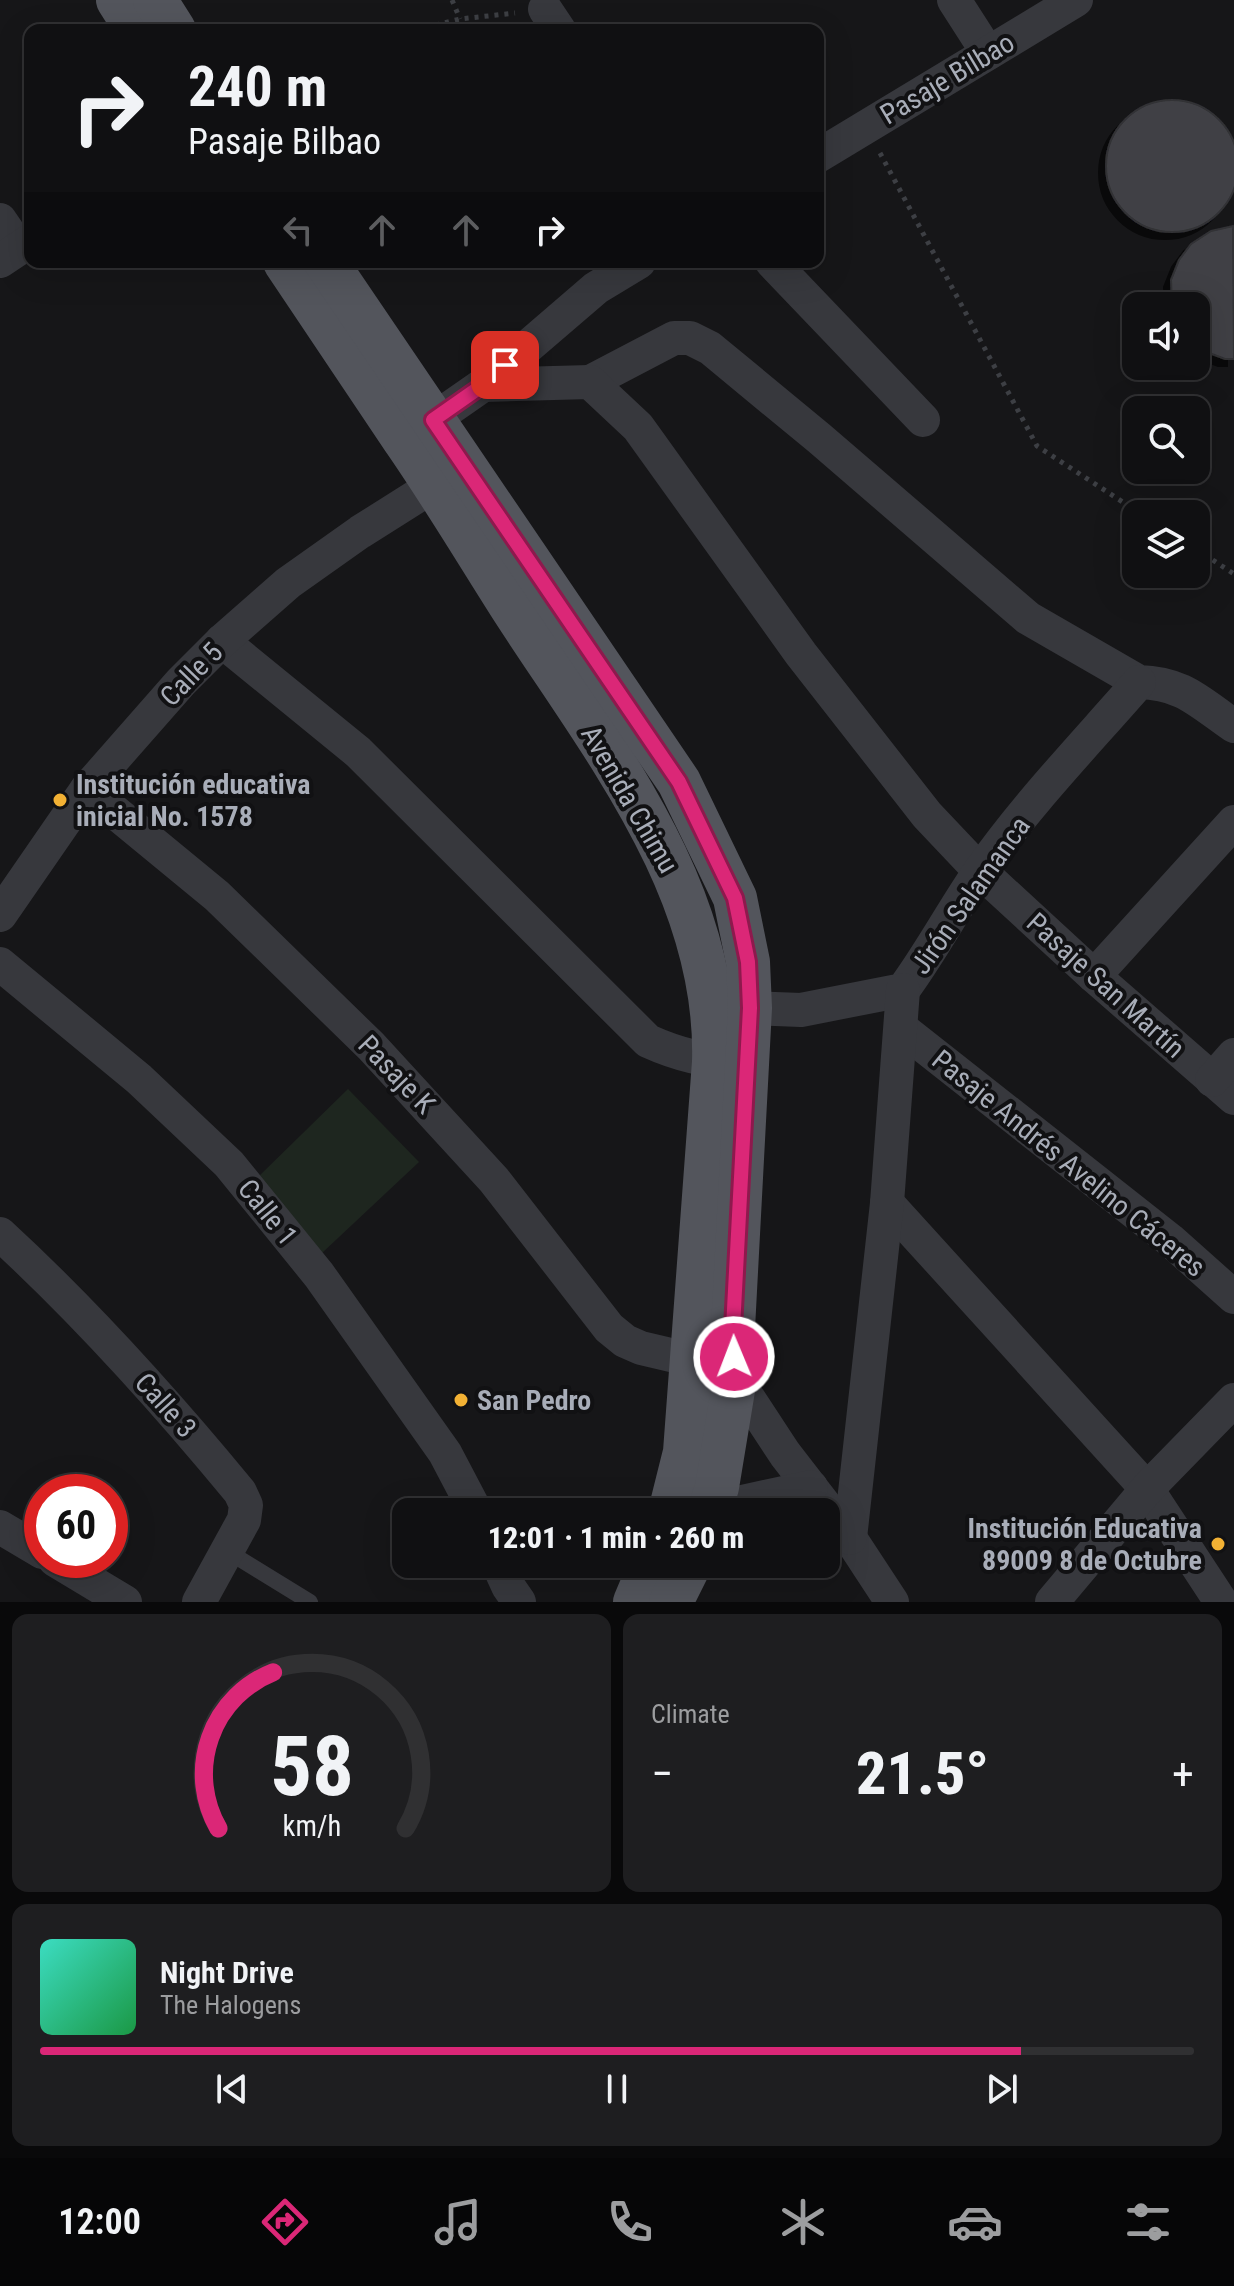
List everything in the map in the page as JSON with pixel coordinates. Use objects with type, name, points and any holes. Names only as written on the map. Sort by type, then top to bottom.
[{"type":"main road","points":[[118,0],[133,24]]},
{"type":"main road","points":[[155,0],[170,24]]},
{"type":"main road","name":"Avenida Chimu","points":[[290,268],[419,430],[679,782],[735,898],[748,962],[750,1008],[730,1062],[692,1360],[685,1452],[694,1498]]},
{"type":"main road","name":"Avenida Chimu","points":[[329,268],[419,430],[433,486],[638,803],[672,868],[694,928],[715,1033],[730,1062],[735,1378],[717,1487],[707,1498]]},
{"type":"main road","points":[[635,1602],[645,1578]]},
{"type":"main road","points":[[671,1602],[683,1578]]},
{"type":"street","points":[[954,0],[988,53]]},
{"type":"street","name":"Pasaje Bilbao","points":[[824,152],[1076,0]]},
{"type":"street","points":[[0,220],[16,250]]},
{"type":"street","points":[[419,430],[483,385],[596,288],[629,268]]},
{"type":"street","points":[[778,268],[923,420]]},
{"type":"street","points":[[483,385],[590,382],[674,338],[690,338],[710,348],[819,438],[1028,618],[1139,682],[1170,684],[1234,726]]},
{"type":"street","name":"Pasaje San Martín","points":[[590,382],[638,427],[801,654],[927,815],[980,871],[1094,976],[1227,1078]]},
{"type":"street","name":"Calle 5","points":[[0,915],[87,789],[181,682],[222,641],[288,583],[433,486]]},
{"type":"street","points":[[222,641],[358,752],[648,1041],[680,1055],[730,1062]]},
{"type":"street","name":"Jirón Salamanca","points":[[750,1008],[801,1010],[903,990],[928,957],[980,871],[1037,798],[1139,682]]},
{"type":"street","name":"Pasaje K","points":[[87,789],[217,896],[371,1046],[494,1180],[609,1328],[625,1341],[641,1348],[692,1360],[735,1378]]},
{"type":"street","points":[[1094,976],[1234,822]]},
{"type":"street","name":"Calle 1","points":[[0,964],[139,1079],[229,1164],[319,1275],[445,1453],[469,1498]]},
{"type":"street","points":[[850,1538],[887,1203],[903,990]]},
{"type":"street","name":"Pasaje Andrés Avelino Cáceres","points":[[902,1029],[1170,1240],[1234,1297]]},
{"type":"street","points":[[887,1203],[1147,1489],[1221,1602]]},
{"type":"street","name":"Calle 3","points":[[0,1234],[90,1321],[172,1409],[240,1492],[246,1505],[244,1520],[199,1602]]},
{"type":"street","points":[[735,1378],[785,1454],[850,1538],[892,1602]]},
{"type":"street","points":[[1052,1602],[1147,1489],[1234,1400]]},
{"type":"street","points":[[758,1498],[811,1487]]},
{"type":"street","points":[[0,1527],[24,1541]]},
{"type":"street","points":[[85,1578],[125,1602]]},
{"type":"street","points":[[504,1578],[519,1602]]},
{"type":"lane","points":[[227,1551],[310,1602]]},
{"type":"path","points":[[452,0],[460,19]]},
{"type":"path","points":[[440,24],[460,19],[552,20]]},
{"type":"path","points":[[866,128],[1037,446],[1122,502]]},
{"type":"path","points":[[1210,558],[1234,574]]},
{"type":"shaded area","points":[[348,1089],[419,1162],[322,1253],[255,1180]]},
{"type":"building","points":[[1172,100],[1197,105],[1219,119],[1233,141],[1233,191],[1219,213],[1197,227],[1172,232],[1147,227],[1125,213],[1111,191],[1106,166],[1111,141],[1125,119],[1147,105]]},
{"type":"building","points":[[1233,226],[1234,359],[1210,353],[1210,292],[1171,292],[1171,280],[1179,260],[1191,244],[1211,231]]},
{"type":"place","name":"Institución educativa inicial No. 1578","points":[[60,800]]},
{"type":"place","name":"San Pedro","points":[[461,1400]]},
{"type":"place","name":"Institución Educativa 89009 8 de Octubre","points":[[1218,1544]]},
{"type":"route","points":[[505,365],[483,385],[433,420],[679,782],[735,898],[748,962],[750,1008],[734,1357]]}]
